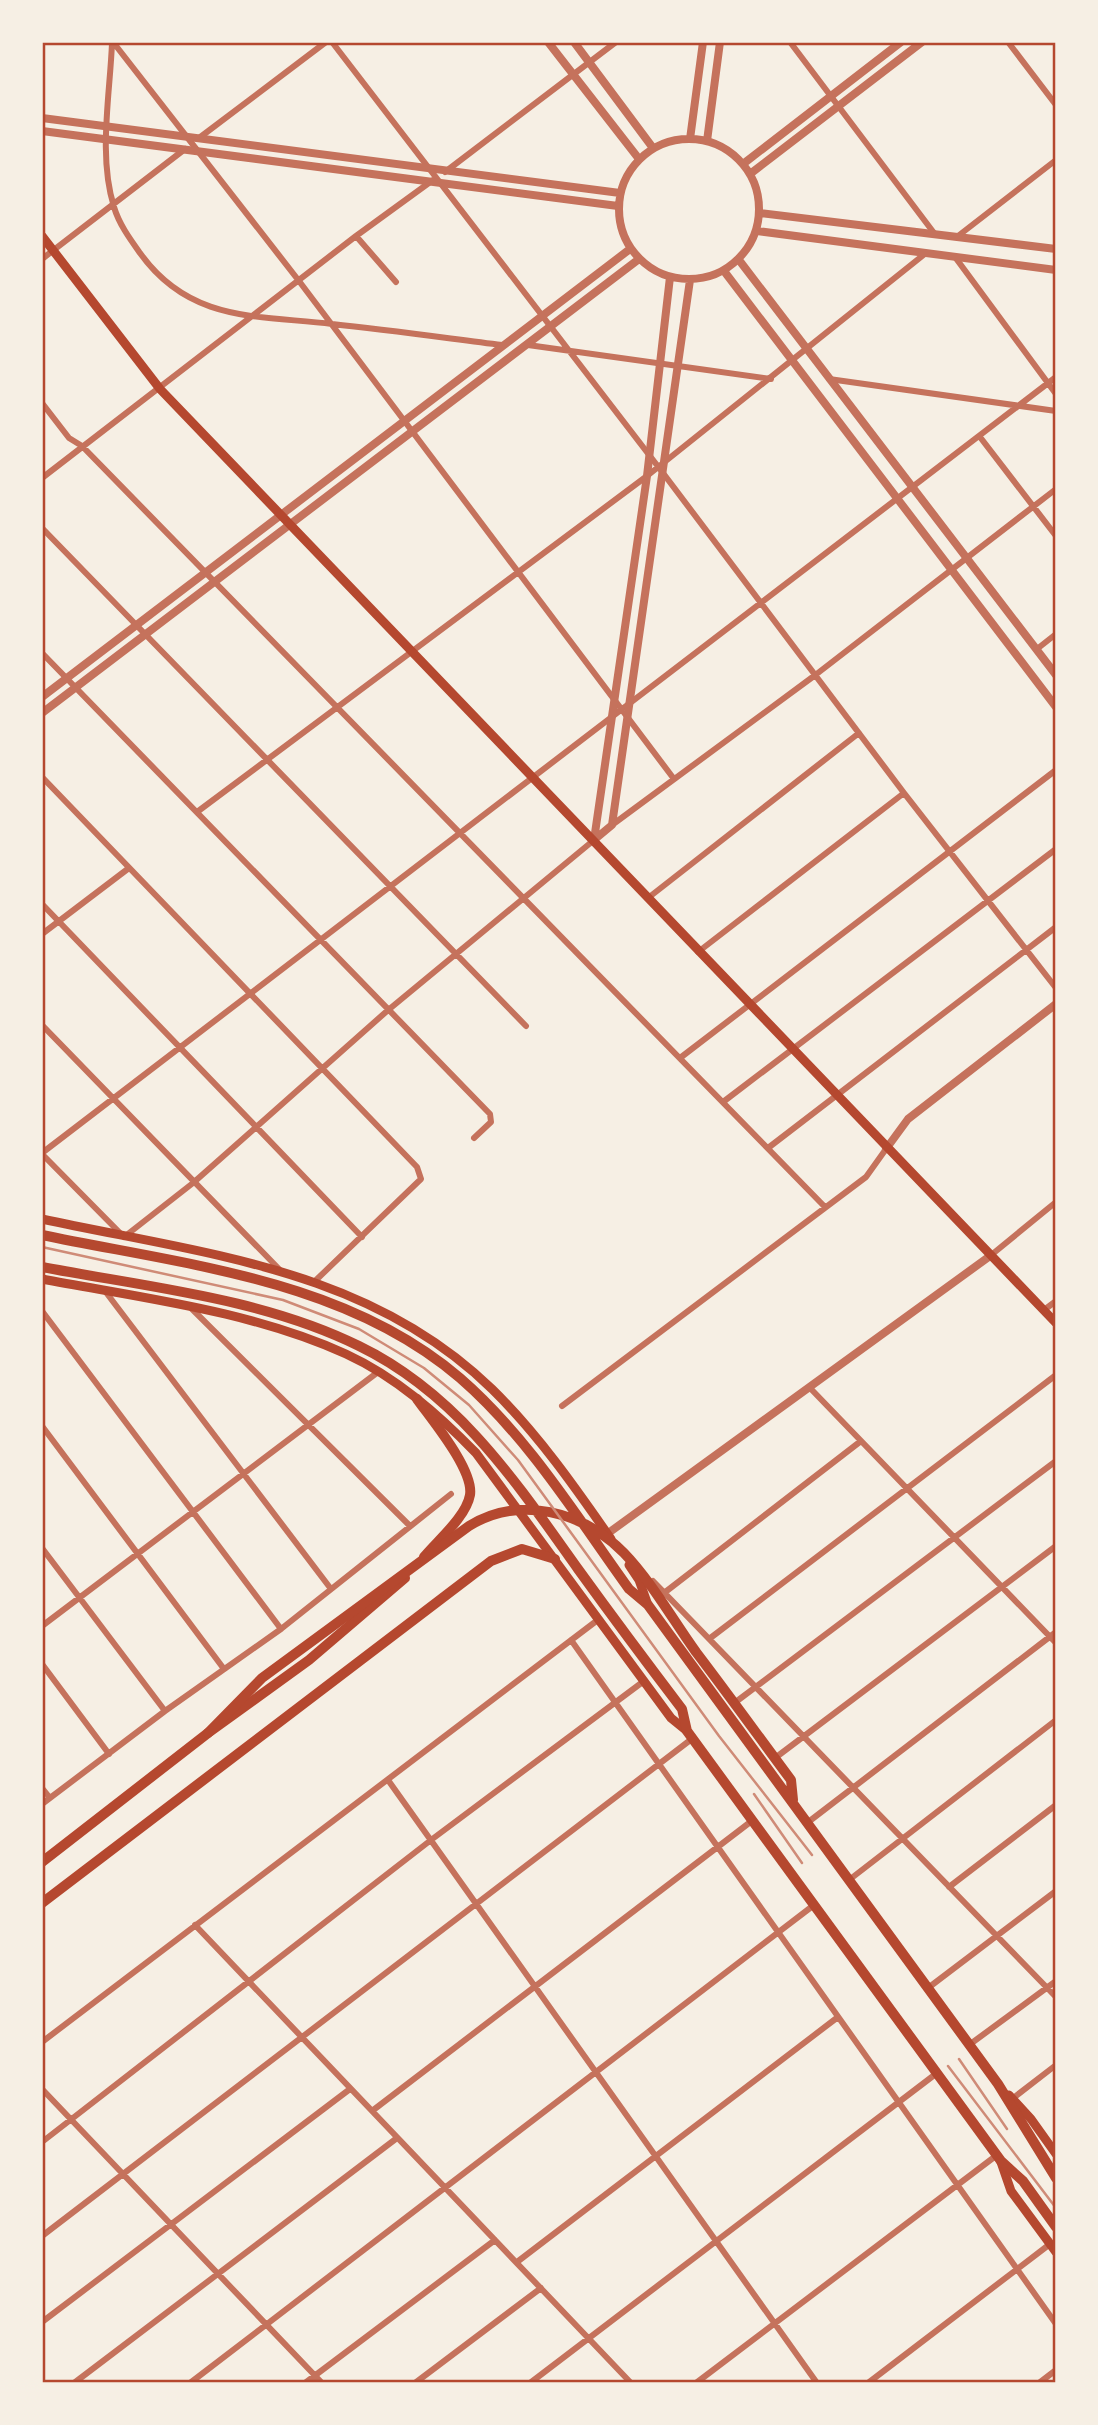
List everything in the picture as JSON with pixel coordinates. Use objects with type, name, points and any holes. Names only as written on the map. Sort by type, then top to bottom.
[{"type":"highway","points":[[42,1235],[268,1282],[315,1296],[360,1315],[418,1347],[461,1379],[509,1427],[629,1589],[648,1605],[998,2084],[1056,2178]]},
{"type":"highway","points":[[42,1267],[243,1307],[295,1321],[359,1346],[417,1381],[446,1404],[493,1452],[522,1491],[682,1709],[690,1735],[999,2158],[1023,2181],[1056,2227]]},
{"type":"highway","points":[[208,1733],[262,1678],[484,1517],[512,1508],[544,1511],[585,1525],[624,1553],[791,1780],[793,1803]]},
{"type":"main road","points":[[42,236],[160,389],[288,526],[534,777],[886,1149],[1056,1323]]},
{"type":"main road","points":[[42,1219],[279,1269],[396,1317],[450,1352],[506,1403],[607,1534],[639,1580],[648,1605]]},
{"type":"main road","points":[[42,1279],[192,1309],[287,1332],[347,1354],[417,1399],[476,1453],[671,1718],[690,1735]]},
{"type":"main road","points":[[42,1862],[208,1733],[299,1667],[384,1597],[410,1573],[465,1507],[470,1494],[467,1474],[417,1399]]},
{"type":"main road","points":[[42,1903],[491,1560],[522,1549],[555,1559]]},
{"type":"main road","points":[[998,2084],[1056,2154]]},
{"type":"main road","points":[[999,2158],[1011,2191],[1053,2248]]},
{"type":"street","points":[[112,42],[107,139],[112,204],[127,234],[162,278],[201,304],[251,317],[329,323],[502,345]]},
{"type":"street","points":[[112,42],[299,281],[674,779]]},
{"type":"street","points":[[42,259],[326,42]]},
{"type":"street","points":[[332,42],[661,469],[814,676],[1056,988]]},
{"type":"street","points":[[548,42],[639,159]]},
{"type":"street","points":[[573,42],[653,148]]},
{"type":"street","points":[[42,478],[356,236],[437,181],[446,171],[616,42]]},
{"type":"street","points":[[690,139],[703,42]]},
{"type":"street","points":[[707,141],[720,42]]},
{"type":"street","points":[[790,42],[934,233]]},
{"type":"street","points":[[743,164],[901,42]]},
{"type":"street","points":[[750,174],[922,42]]},
{"type":"street","points":[[1008,42],[1056,105]]},
{"type":"street","points":[[42,118],[620,193]]},
{"type":"street","points":[[42,131],[618,206]]},
{"type":"street","points":[[671,141],[707,141],[721,146],[743,164],[750,174],[759,200],[757,231],[739,260],[724,271],[690,280],[670,277],[639,259],[630,249],[621,228],[618,206],[620,193],[627,175],[639,159],[653,148],[671,141]]},
{"type":"street","points":[[958,236],[1056,160]]},
{"type":"street","points":[[760,213],[1056,249]]},
{"type":"street","points":[[757,231],[1056,270]]},
{"type":"street","points":[[356,236],[396,282]]},
{"type":"street","points":[[42,697],[630,249]]},
{"type":"street","points":[[667,458],[793,362],[926,253]]},
{"type":"street","points":[[955,257],[1056,394]]},
{"type":"street","points":[[42,713],[639,259]]},
{"type":"street","points":[[739,260],[1056,675]]},
{"type":"street","points":[[724,271],[1056,707]]},
{"type":"street","points":[[594,840],[647,476],[670,277]]},
{"type":"street","points":[[612,825],[629,720],[661,469],[667,458],[690,280]]},
{"type":"street","points":[[528,345],[771,379]]},
{"type":"street","points":[[1056,377],[42,1154],[124,1237],[194,1183],[387,1011],[612,825],[814,676],[1056,489]]},
{"type":"street","points":[[829,379],[1056,411]]},
{"type":"street","points":[[42,403],[69,438],[82,446],[206,570],[824,1206]]},
{"type":"street","points":[[980,437],[1056,536]]},
{"type":"street","points":[[197,812],[647,476],[661,469]]},
{"type":"street","points":[[42,528],[526,1026]]},
{"type":"street","points":[[1037,649],[1056,635]]},
{"type":"street","points":[[42,653],[491,1116],[489,1124],[474,1138]]},
{"type":"street","points":[[648,898],[859,733]]},
{"type":"street","points":[[680,1058],[748,1003],[1056,769]]},
{"type":"street","points":[[42,776],[416,1167],[421,1179],[314,1282]]},
{"type":"street","points":[[698,952],[904,793]]},
{"type":"street","points":[[723,1102],[1056,849]]},
{"type":"street","points":[[42,934],[129,868]]},
{"type":"street","points":[[42,904],[362,1237]]},
{"type":"street","points":[[768,1148],[1056,927]]},
{"type":"street","points":[[562,1406],[824,1206],[866,1177],[908,1119],[1056,1004]]},
{"type":"street","points":[[42,1025],[279,1269]]},
{"type":"street","points":[[1056,1202],[811,1389],[607,1534],[1056,1997]]},
{"type":"street","points":[[105,1291],[331,1590]]},
{"type":"street","points":[[1044,1310],[1056,1301]]},
{"type":"street","points":[[192,1309],[410,1526]]},
{"type":"street","points":[[43,1315],[281,1629]]},
{"type":"street","points":[[42,1626],[378,1372]]},
{"type":"street","points":[[709,1639],[905,1487],[1056,1375]]},
{"type":"street","points":[[811,1389],[1002,1587],[1053,1634],[1056,1643]]},
{"type":"street","points":[[42,1426],[224,1669]]},
{"type":"street","points":[[664,1593],[861,1441]]},
{"type":"street","points":[[737,1701],[1056,1461]]},
{"type":"street","points":[[42,1804],[165,1711],[281,1629],[451,1494]]},
{"type":"street","points":[[779,1755],[1056,1546]]},
{"type":"street","points":[[42,1548],[165,1711]]},
{"type":"street","points":[[42,2042],[599,1619]]},
{"type":"street","points":[[807,1823],[1053,1634]]},
{"type":"street","points":[[571,1640],[1056,2324]]},
{"type":"street","points":[[42,1664],[109,1754]]},
{"type":"street","points":[[42,2142],[431,1840],[644,1681]]},
{"type":"street","points":[[849,1880],[1056,1720]]},
{"type":"street","points":[[42,2236],[660,1764],[690,1735]]},
{"type":"street","points":[[388,1780],[536,1984],[817,2383]]},
{"type":"street","points":[[42,1788],[50,1798]]},
{"type":"street","points":[[949,1887],[1056,1805]]},
{"type":"street","points":[[372,2111],[753,1820]]},
{"type":"street","points":[[928,1988],[1056,1891]]},
{"type":"street","points":[[190,2383],[814,1905]]},
{"type":"street","points":[[195,1925],[631,2383]]},
{"type":"street","points":[[970,2045],[1056,1980]]},
{"type":"street","points":[[517,2262],[838,2017]]},
{"type":"street","points":[[1012,2099],[1056,2065]]},
{"type":"street","points":[[530,2383],[715,2239],[937,2073]]},
{"type":"street","points":[[42,2089],[322,2383]]},
{"type":"street","points":[[42,2322],[350,2089]]},
{"type":"street","points":[[74,2383],[397,2138]]},
{"type":"street","points":[[696,2383],[957,2186],[999,2158]]},
{"type":"street","points":[[305,2383],[495,2240]]},
{"type":"street","points":[[868,2383],[1018,2270],[1053,2248]]},
{"type":"street","points":[[415,2383],[541,2288]]},
{"type":"street","points":[[1039,2383],[1056,2370]]},
{"type":"railway","points":[[42,1247],[283,1300],[359,1329],[424,1368],[469,1405],[518,1460],[719,1736],[812,1855]]},
{"type":"railway","points":[[754,1794],[802,1863]]},
{"type":"railway","points":[[959,2059],[1007,2129]]},
{"type":"railway","points":[[948,2066],[1056,2208]]}]
